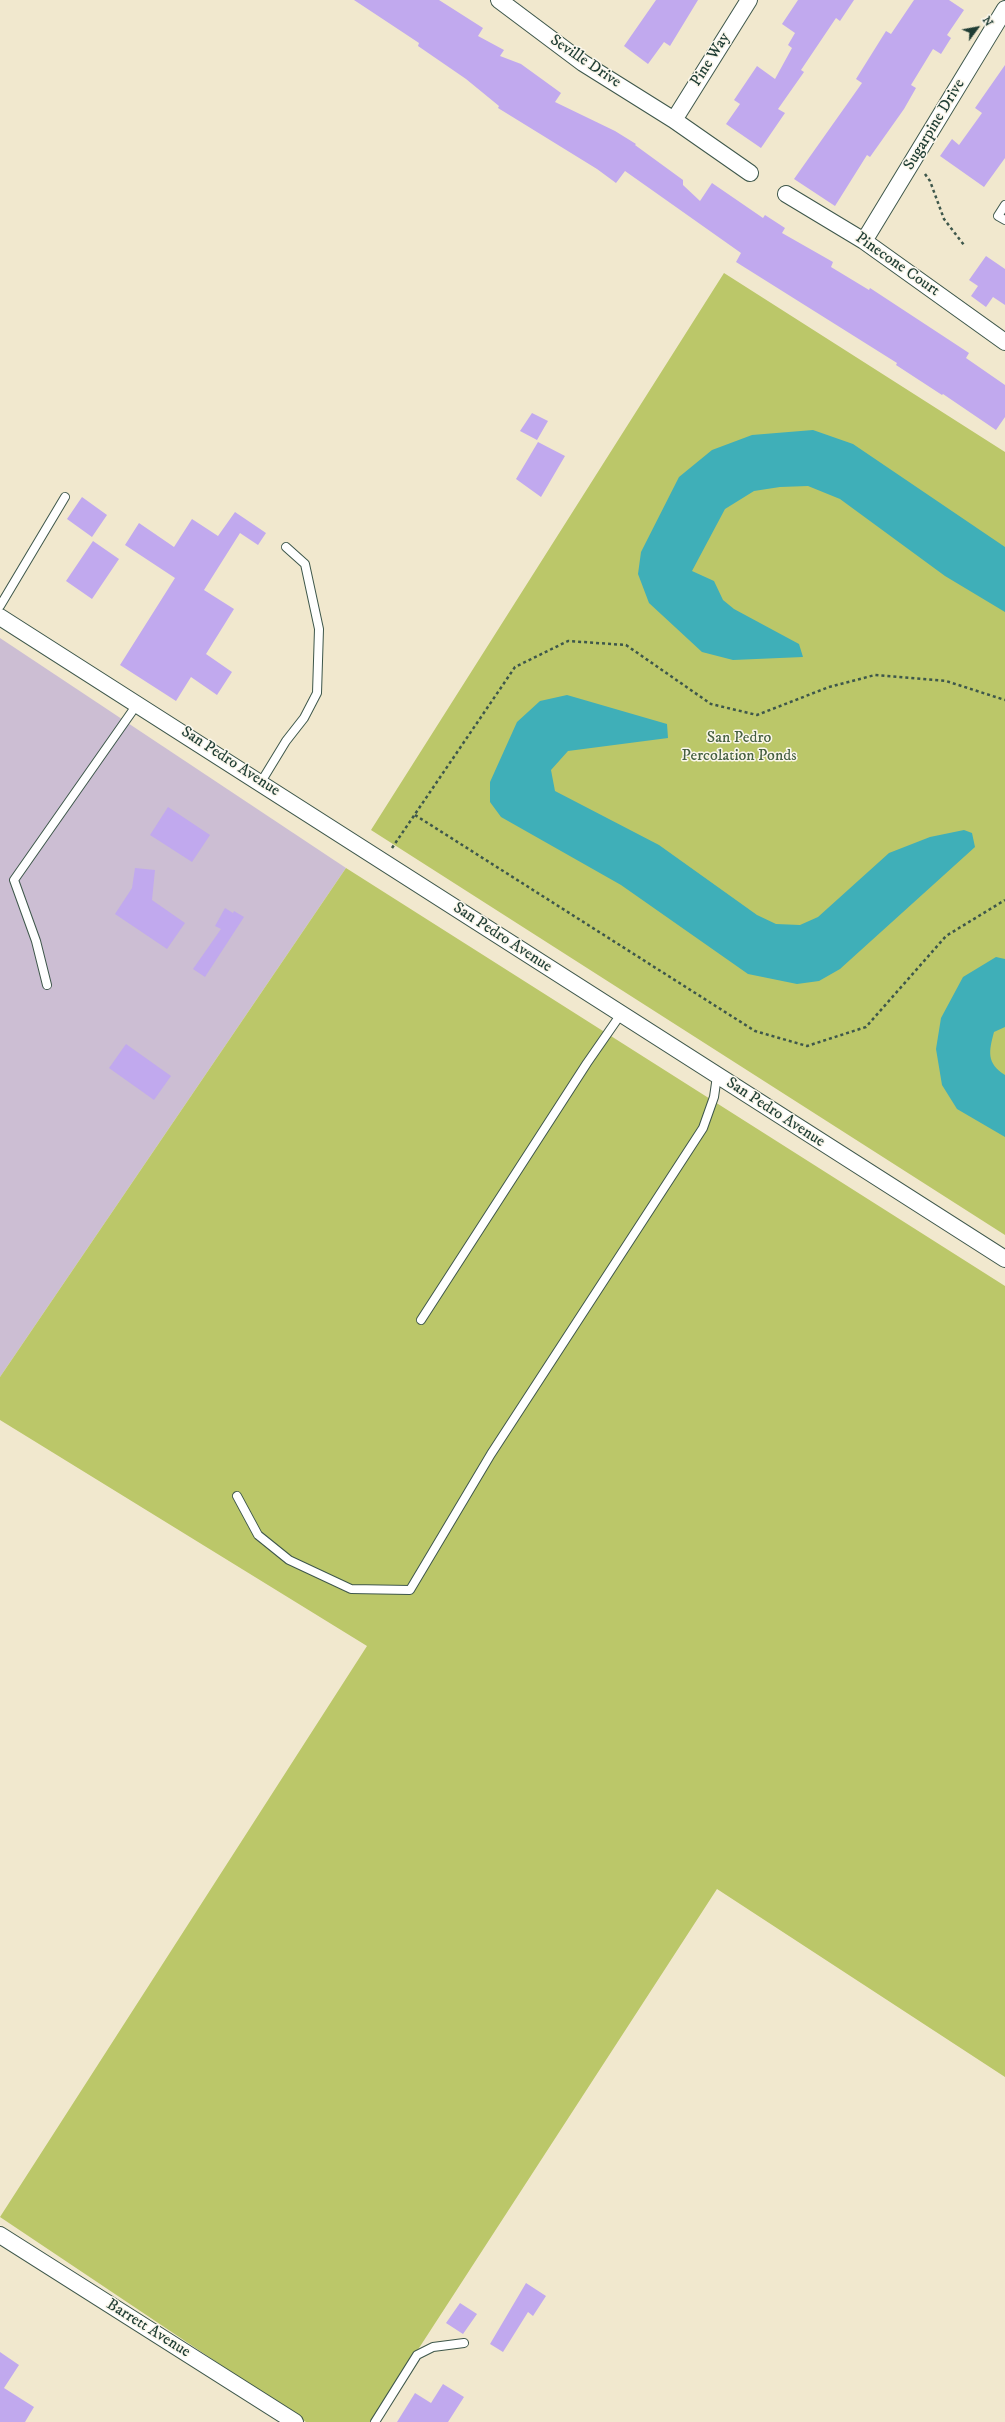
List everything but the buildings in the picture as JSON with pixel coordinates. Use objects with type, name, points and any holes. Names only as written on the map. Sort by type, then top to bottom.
[{"type":"street","name":"Seville Drive","points":[[499,0],[583,63],[674,120],[750,173]]},
{"type":"street","name":"Pine Way","points":[[674,120],[749,0]]},
{"type":"street","name":"Sugarpine Drive","points":[[864,241],[1005,9]]},
{"type":"street","name":"Pinecone Court","points":[[786,194],[864,241],[1005,342]]},
{"type":"street","name":"San Pedro Avenue","points":[[0,617],[262,782],[384,864],[1005,1259]]},
{"type":"street","name":"Barrett Avenue","points":[[0,2235],[295,2422]]},
{"type":"lane","points":[[1005,205],[998,216],[1005,220]]},
{"type":"lane","points":[[0,606],[66,497]]},
{"type":"lane","points":[[262,782],[286,741],[304,718],[317,693],[319,630],[305,564],[286,547]]},
{"type":"lane","points":[[47,986],[36,941],[14,880],[138,703]]},
{"type":"lane","points":[[421,1320],[587,1063],[621,1014]]},
{"type":"lane","points":[[237,1496],[258,1535],[289,1560],[351,1589],[410,1590],[491,1454],[704,1128],[714,1097],[717,1076]]},
{"type":"lane","points":[[375,2422],[417,2356],[433,2347],[464,2343]]},
{"type":"path","points":[[913,160],[930,181],[944,219],[964,245]]},
{"type":"path","points":[[384,864],[391,849],[515,667],[568,641],[626,645],[711,704],[756,715],[829,687],[875,675],[946,681],[1005,700]]},
{"type":"path","points":[[415,815],[755,1031],[807,1046],[866,1027],[946,936],[1004,902]]},
{"type":"shaded area","points":[[0,638],[346,868],[0,1377]]},
{"type":"green space","name":"San Pedro Percolation Ponds","points":[[724,273],[1005,452],[1005,1235],[371,830]]},
{"type":"green space","points":[[346,868],[1005,1286],[1005,2077],[717,1889],[371,2422],[306,2422],[0,2217],[367,1646],[0,1420],[0,1377]]},
{"type":"water","points":[[813,430],[853,444],[1005,547],[1005,612],[945,576],[840,499],[808,486],[780,487],[754,491],[725,509],[692,571],[714,581],[723,600],[734,609],[799,644],[803,657],[733,660],[702,652],[649,603],[638,574],[641,552],[679,477],[712,450],[752,435]]},
{"type":"water","points":[[567,695],[667,724],[668,738],[568,751],[551,770],[555,791],[659,845],[757,915],[776,924],[800,925],[818,917],[889,853],[930,837],[964,830],[972,833],[975,847],[840,969],[819,981],[797,984],[748,974],[621,885],[501,817],[490,802],[490,782],[517,722],[540,701]]},
{"type":"water","points":[[996,957],[1005,959],[1005,1027],[994,1032],[990,1056],[995,1066],[1005,1075],[1005,1137],[957,1109],[942,1085],[936,1049],[941,1018],[963,977]]}]
